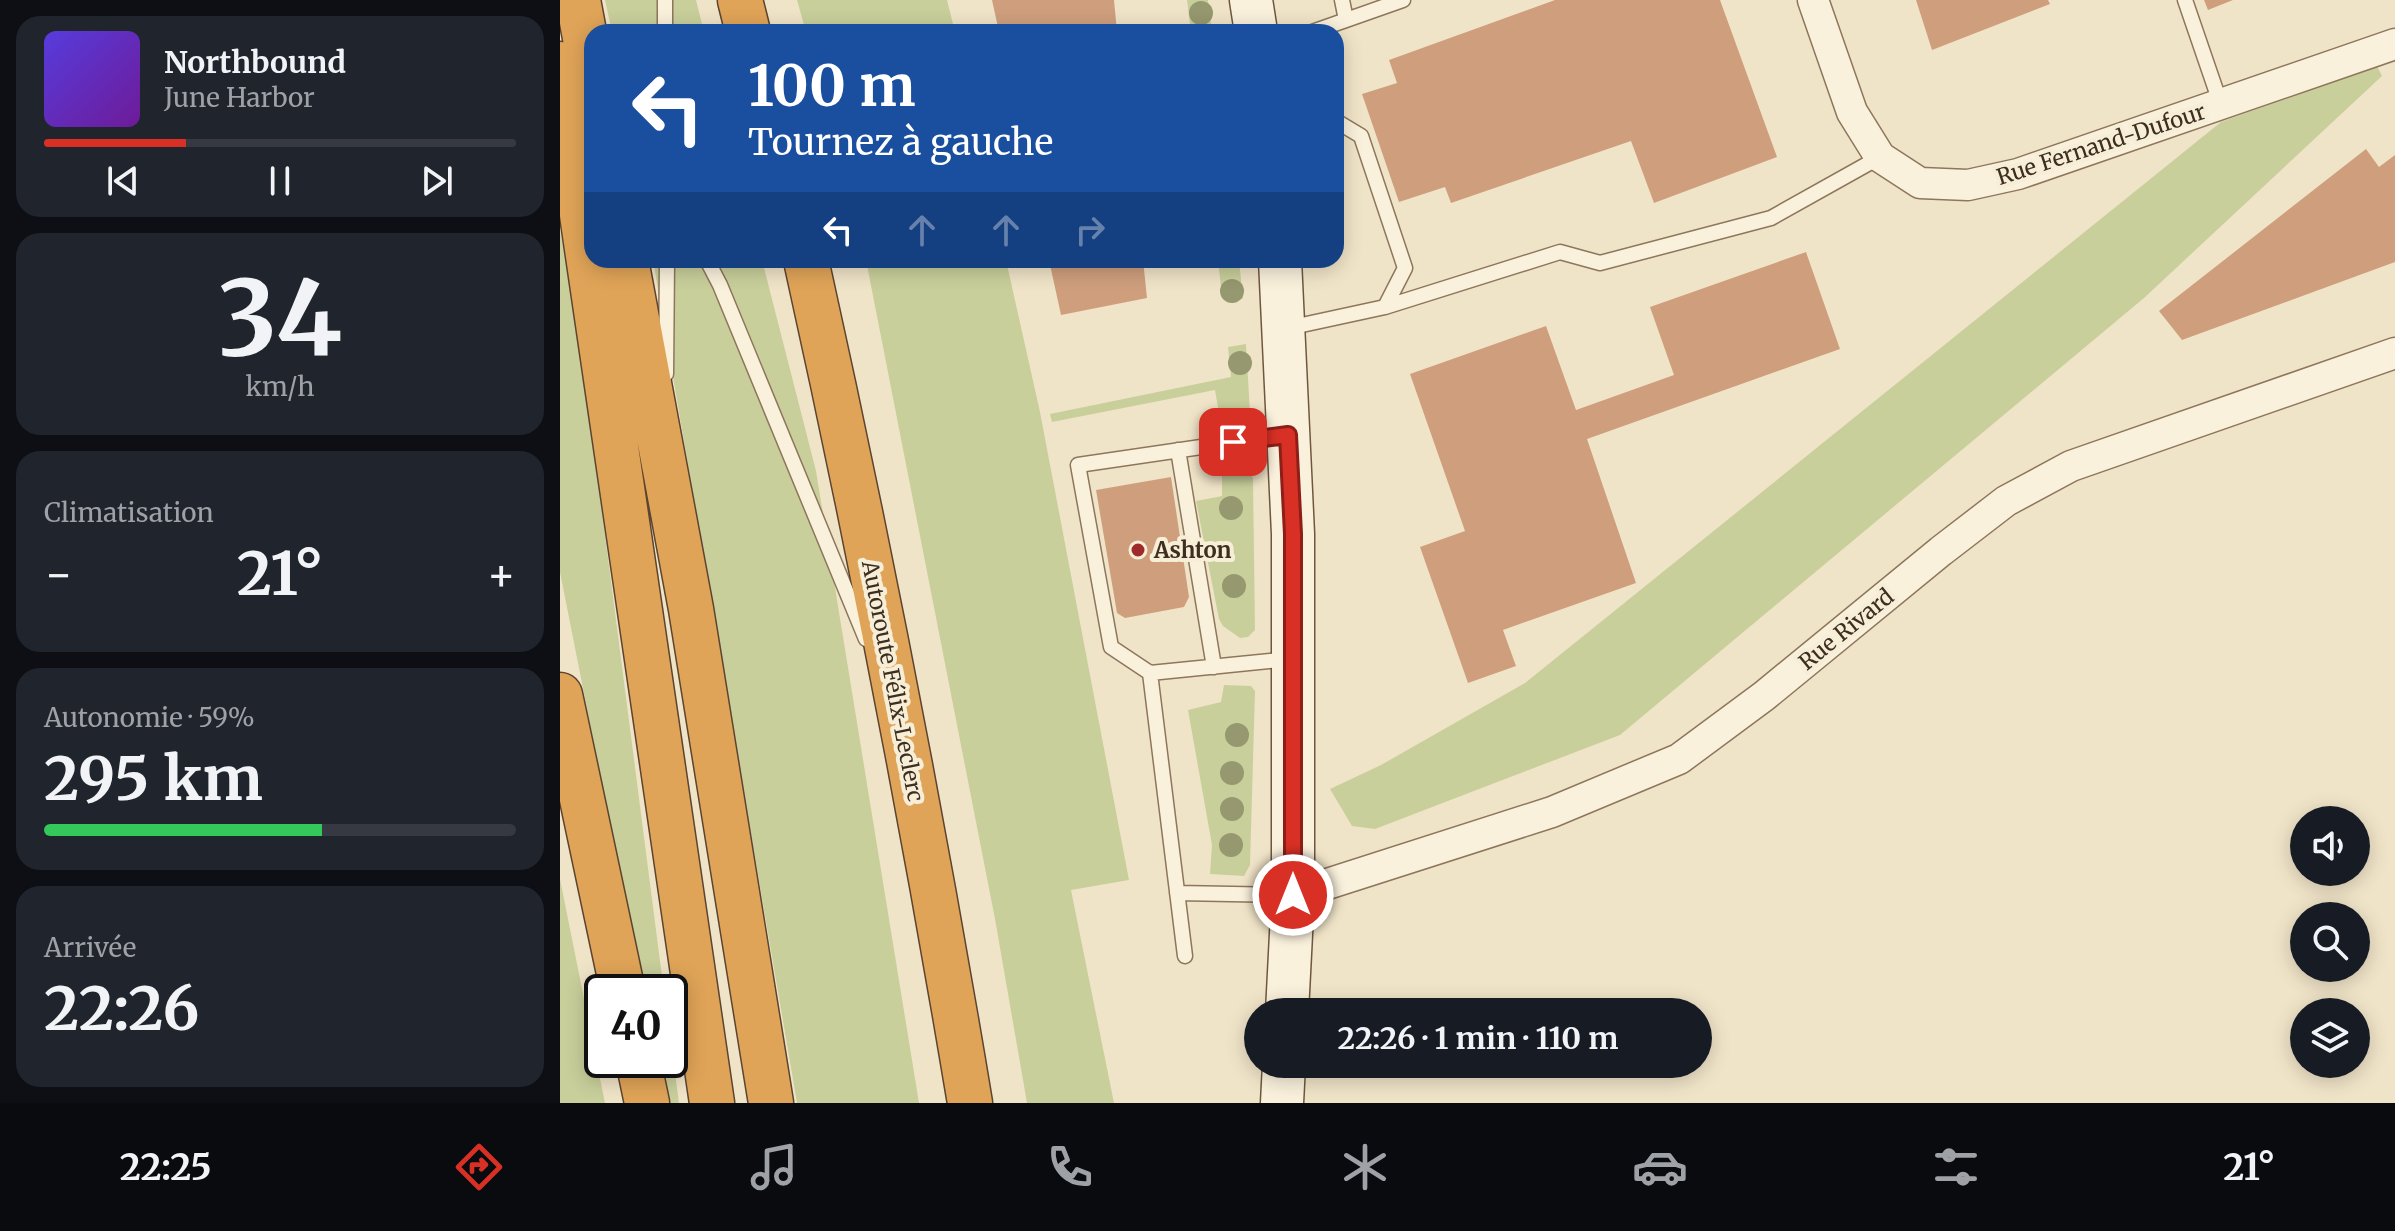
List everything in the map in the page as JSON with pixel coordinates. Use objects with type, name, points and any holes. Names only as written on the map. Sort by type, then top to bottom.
[{"type":"highway","points":[[740,0],[746,24]]},
{"type":"highway","points":[[560,64],[584,228]]},
{"type":"highway","points":[[590,268],[712,1103]]},
{"type":"highway","points":[[627,268],[691,609],[771,1103]]},
{"type":"highway","name":"Autoroute Félix-Leclerc","points":[[808,268],[850,457],[946,957],[970,1103]]},
{"type":"highway","points":[[560,695],[619,974]]},
{"type":"highway","points":[[642,1078],[647,1103]]},
{"type":"street","points":[[1251,0],[1255,24]]},
{"type":"street","name":"Rue Fernand-Dufour","points":[[1813,0],[1852,112],[1880,157],[1920,183],[1968,185],[2018,174],[2395,44]]},
{"type":"street","points":[[1280,268],[1293,534],[1293,895],[1288,998]]},
{"type":"street","name":"Rue Rivard","points":[[1293,895],[1552,812],[1679,759],[1764,696],[2006,501],[2071,466],[2395,353]]},
{"type":"street","points":[[1282,1103],[1283,1078]]},
{"type":"lane","points":[[665,0],[665,24]]},
{"type":"lane","points":[[1342,0],[1346,20]]},
{"type":"lane","points":[[1335,24],[1403,0]]},
{"type":"lane","points":[[2185,0],[2221,105]]},
{"type":"lane","points":[[1344,126],[1361,136],[1405,268],[1385,307]]},
{"type":"lane","points":[[1283,329],[1385,307],[1560,252],[1600,263],[1771,218],[1880,157]]},
{"type":"lane","points":[[666,475],[667,268]]},
{"type":"lane","points":[[710,268],[902,727]]},
{"type":"lane","points":[[1288,435],[1078,465],[1111,647],[1150,673],[1293,659]]},
{"type":"lane","points":[[1178,450],[1214,667]]},
{"type":"lane","points":[[1150,673],[1185,956]]},
{"type":"lane","points":[[1177,893],[1293,895]]},
{"type":"green space","points":[[605,0],[696,0],[702,24],[610,24]]},
{"type":"green space","points":[[797,0],[947,0],[953,24],[804,24]]},
{"type":"green space","points":[[1187,0],[1208,0],[1211,24],[1190,24]]},
{"type":"green space","points":[[2377,66],[2382,76],[2144,298],[1620,735],[1375,829],[1352,826],[1330,789],[1381,765],[1525,683],[2221,122]]},
{"type":"green space","points":[[560,230],[579,333],[662,974],[639,974],[560,572]]},
{"type":"green space","points":[[654,268],[764,268],[816,471],[919,1103],[797,1103]]},
{"type":"green space","points":[[868,268],[1008,268],[1040,412],[1129,880],[1071,890],[1114,1103],[1027,1103],[995,919]]},
{"type":"green space","points":[[1219,268],[1240,268],[1243,299],[1227,300],[1222,296]]},
{"type":"green space","points":[[1246,344],[1250,413],[1245,422],[1224,422],[1220,419],[1215,390],[1052,422],[1050,414],[1231,377],[1228,347]]},
{"type":"green space","points":[[1247,470],[1253,478],[1255,630],[1248,637],[1240,638],[1223,626],[1219,619],[1196,501],[1222,496],[1222,473]]},
{"type":"green space","points":[[1224,685],[1251,686],[1255,691],[1250,865],[1244,876],[1210,874],[1212,845],[1188,710],[1221,702]]},
{"type":"green space","points":[[560,879],[584,998],[584,1078],[600,1078],[605,1103],[560,1103]]},
{"type":"green space","points":[[661,1078],[676,1078],[679,1103],[666,1103]]},
{"type":"building","points":[[992,0],[1114,0],[1116,24],[997,24]]},
{"type":"building","points":[[1555,0],[1720,0],[1777,157],[1654,203],[1631,141],[1451,203],[1445,187],[1399,202],[1362,94],[1397,83],[1389,60]]},
{"type":"building","points":[[1916,0],[2048,0],[2050,4],[1932,50]]},
{"type":"building","points":[[2204,0],[2233,0],[2208,10]]},
{"type":"building","points":[[2366,149],[2379,167],[2395,155],[2395,262],[2182,340],[2159,311]]},
{"type":"building","points":[[1806,252],[1840,349],[1587,439],[1636,583],[1503,630],[1516,666],[1468,683],[1420,547],[1465,531],[1410,374],[1546,326],[1576,410],[1674,375],[1650,307]]},
{"type":"building","points":[[1051,268],[1144,268],[1147,298],[1061,315]]},
{"type":"building","points":[[1171,477],[1189,597],[1184,607],[1125,618],[1117,613],[1096,490]]},
{"type":"place","name":"Ashton","points":[[1138,550]]},
{"type":"route","points":[[1233,442],[1288,435],[1293,534],[1293,895]]}]
